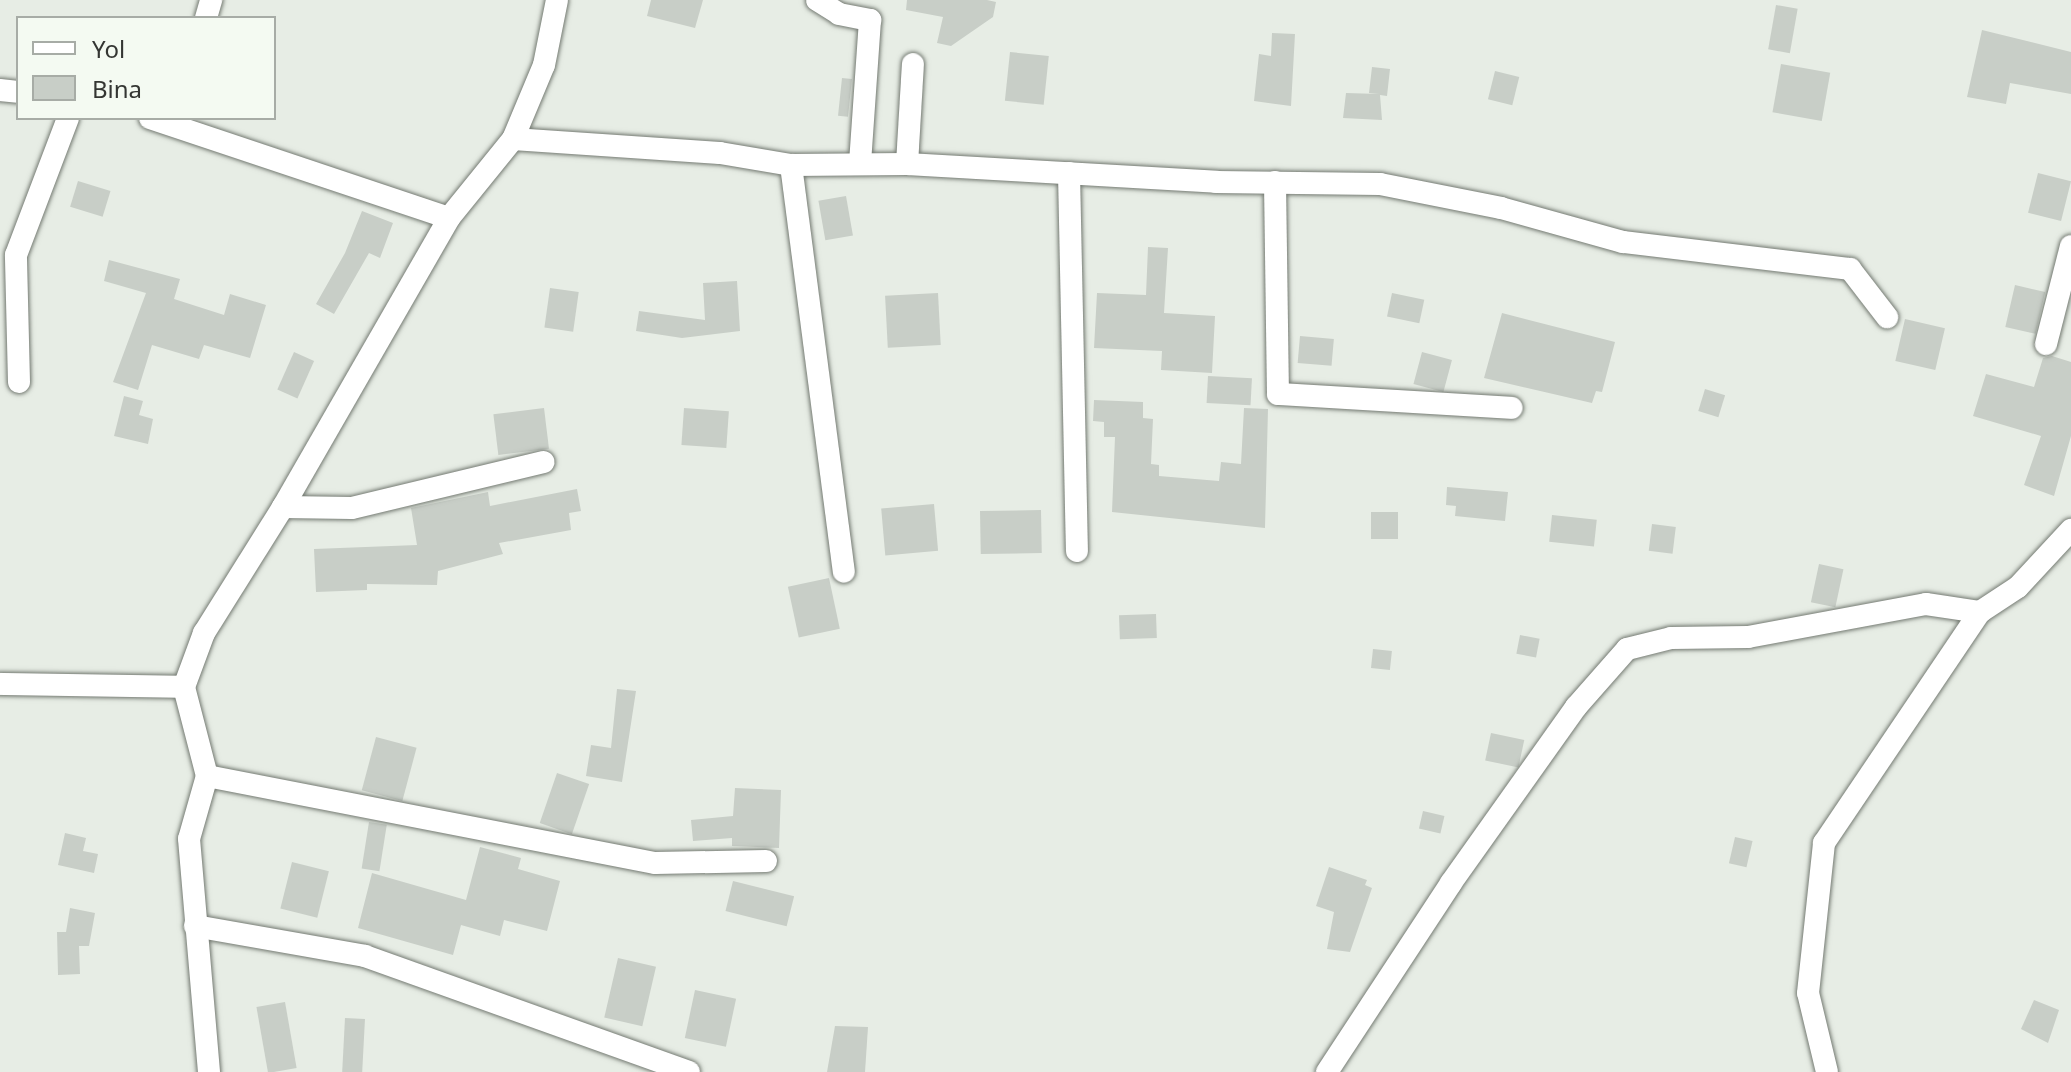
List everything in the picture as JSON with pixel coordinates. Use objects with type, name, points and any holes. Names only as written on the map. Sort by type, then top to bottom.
[{"type":"street","points":[[209,1072],[189,839],[207,776],[184,687],[204,633],[283,507],[449,218],[513,139],[544,65],[557,0]]},
{"type":"street","points":[[817,0],[839,14],[870,20],[860,164]]},
{"type":"street","points":[[907,164],[913,64]]},
{"type":"street","points":[[19,382],[16,255],[67,120]]},
{"type":"street","points":[[178,122],[449,218]]},
{"type":"street","points":[[513,139],[720,153],[791,165],[907,164],[1275,182],[1380,184],[1501,208],[1623,242],[1850,269],[1887,317]]},
{"type":"street","points":[[791,165],[844,572]]},
{"type":"street","points":[[1069,173],[1077,551]]},
{"type":"street","points":[[1275,182],[1278,394],[1512,408]]},
{"type":"street","points":[[2046,344],[2071,246]]},
{"type":"street","points":[[283,507],[352,508],[544,462]]},
{"type":"street","points":[[1827,1072],[1808,993],[1824,843],[1980,612],[2018,587],[2071,530]]},
{"type":"street","points":[[1327,1072],[1451,883],[1576,707],[1627,649],[1671,638],[1748,637],[1926,604],[1980,612]]},
{"type":"street","points":[[0,684],[184,687]]},
{"type":"street","points":[[207,776],[655,863],[766,861]]},
{"type":"street","points":[[195,926],[365,956],[689,1072]]},
{"type":"building","points":[[651,0],[703,0],[695,28],[647,16]]},
{"type":"building","points":[[907,0],[996,2],[993,17],[951,46],[937,43],[943,17],[906,10]]},
{"type":"building","points":[[1776,5],[1798,9],[1790,53],[1768,49]]},
{"type":"building","points":[[1982,30],[2071,52],[2071,94],[2010,83],[2006,104],[1967,97]]},
{"type":"building","points":[[1272,33],[1295,34],[1291,106],[1254,101],[1259,54],[1271,56]]},
{"type":"building","points":[[1010,52],[1049,56],[1044,105],[1005,101]]},
{"type":"building","points":[[1781,64],[1830,73],[1822,121],[1772,112]]},
{"type":"building","points":[[1372,67],[1390,69],[1387,96],[1380,95],[1382,120],[1343,118],[1346,93],[1379,94],[1369,93]]},
{"type":"building","points":[[1495,71],[1519,77],[1512,105],[1488,99]]},
{"type":"building","points":[[842,78],[852,79],[848,117],[838,116]]},
{"type":"building","points":[[2038,173],[2071,181],[2061,221],[2028,213]]},
{"type":"building","points":[[78,181],[111,191],[103,217],[70,207]]},
{"type":"building","points":[[846,196],[853,235],[825,240],[818,201]]},
{"type":"building","points":[[362,211],[393,223],[380,258],[369,253],[334,314],[316,304],[345,253]]},
{"type":"building","points":[[1148,247],[1168,248],[1164,313],[1215,316],[1212,373],[1161,370],[1162,351],[1094,348],[1097,293],[1146,295]]},
{"type":"building","points":[[109,260],[180,279],[174,299],[224,315],[230,294],[266,305],[250,358],[204,345],[199,359],[152,345],[138,390],[113,382],[146,293],[104,281]]},
{"type":"building","points":[[737,281],[740,331],[682,338],[636,331],[639,311],[705,320],[703,283]]},
{"type":"building","points":[[2015,285],[2045,292],[2036,334],[2005,327]]},
{"type":"building","points":[[550,288],[579,292],[573,332],[544,328]]},
{"type":"building","points":[[938,293],[941,345],[888,348],[885,296]]},
{"type":"building","points":[[1392,293],[1424,300],[1419,323],[1387,316]]},
{"type":"building","points":[[1502,313],[1615,342],[1602,392],[1596,391],[1592,403],[1484,378]]},
{"type":"building","points":[[1905,319],[1945,328],[1935,370],[1895,361]]},
{"type":"building","points":[[1300,336],[1334,339],[1332,366],[1298,363]]},
{"type":"building","points":[[294,352],[314,361],[297,398],[277,389]]},
{"type":"building","points":[[1422,352],[1452,360],[1443,392],[1413,384]]},
{"type":"building","points":[[2052,356],[2071,362],[2071,436],[2054,496],[2024,485],[2041,436],[1973,416],[1986,374],[2034,387],[2043,358]]},
{"type":"building","points":[[1208,376],[1252,378],[1251,405],[1207,403]]},
{"type":"building","points":[[1705,389],[1725,395],[1718,417],[1698,411]]},
{"type":"building","points":[[124,396],[143,401],[139,415],[153,419],[148,444],[114,436]]},
{"type":"building","points":[[1094,400],[1143,402],[1143,418],[1153,419],[1151,464],[1159,465],[1159,476],[1219,481],[1221,462],[1241,464],[1244,408],[1268,409],[1265,528],[1112,512],[1115,437],[1104,437],[1104,422],[1093,421]]},
{"type":"building","points":[[544,408],[549,449],[498,455],[493,414]]},
{"type":"building","points":[[684,408],[729,411],[726,448],[681,445]]},
{"type":"building","points":[[1447,487],[1508,492],[1505,521],[1455,516],[1456,506],[1446,505]]},
{"type":"building","points":[[577,489],[581,511],[569,513],[571,530],[499,543],[503,554],[438,571],[437,585],[367,584],[367,590],[316,592],[314,549],[417,545],[411,508],[488,492],[490,506]]},
{"type":"building","points":[[934,504],[938,551],[885,555],[881,509]]},
{"type":"building","points":[[1041,510],[1042,553],[981,554],[980,511]]},
{"type":"building","points":[[1371,512],[1398,512],[1398,539],[1371,539]]},
{"type":"building","points":[[1552,515],[1597,520],[1594,547],[1549,542]]},
{"type":"building","points":[[1652,524],[1676,527],[1673,554],[1649,551]]},
{"type":"building","points":[[1819,564],[1843,569],[1835,607],[1811,602]]},
{"type":"building","points":[[829,578],[840,629],[799,638],[788,587]]},
{"type":"building","points":[[1156,614],[1157,638],[1120,639],[1119,615]]},
{"type":"building","points":[[1520,635],[1540,639],[1536,657],[1516,654]]},
{"type":"building","points":[[1373,649],[1392,651],[1390,670],[1371,668]]},
{"type":"building","points":[[617,689],[636,691],[622,782],[586,776],[591,745],[611,748]]},
{"type":"building","points":[[1491,733],[1524,740],[1518,767],[1485,760]]},
{"type":"building","points":[[376,737],[417,748],[402,801],[362,790]]},
{"type":"building","points":[[557,773],[589,784],[572,834],[540,823]]},
{"type":"building","points":[[735,788],[781,790],[779,848],[732,846],[732,838],[693,841],[691,820],[733,816]]},
{"type":"building","points":[[1423,811],[1444,816],[1440,833],[1419,829]]},
{"type":"building","points":[[369,822],[387,825],[379,871],[362,868]]},
{"type":"building","points":[[65,833],[86,838],[83,851],[98,854],[94,873],[58,865]]},
{"type":"building","points":[[1735,837],[1753,841],[1746,867],[1729,863]]},
{"type":"building","points":[[480,847],[521,858],[518,869],[560,881],[547,931],[504,920],[500,936],[461,925],[453,955],[358,928],[372,873],[466,900]]},
{"type":"building","points":[[292,862],[329,871],[317,918],[280,909]]},
{"type":"building","points":[[1329,867],[1367,880],[1365,885],[1372,888],[1350,952],[1327,949],[1334,912],[1316,906]]},
{"type":"building","points":[[733,881],[794,896],[787,926],[726,911]]},
{"type":"building","points":[[70,908],[95,913],[89,946],[79,946],[80,974],[58,975],[57,932],[66,932]]},
{"type":"building","points":[[618,958],[656,967],[642,1026],[604,1017]]},
{"type":"building","points":[[695,990],[736,999],[726,1047],[685,1038]]},
{"type":"building","points":[[2034,1000],[2059,1010],[2048,1043],[2021,1029]]},
{"type":"building","points":[[285,1002],[297,1068],[268,1072],[256,1007]]},
{"type":"building","points":[[345,1018],[365,1019],[362,1072],[342,1072]]},
{"type":"building","points":[[835,1026],[868,1027],[865,1072],[827,1072]]}]
